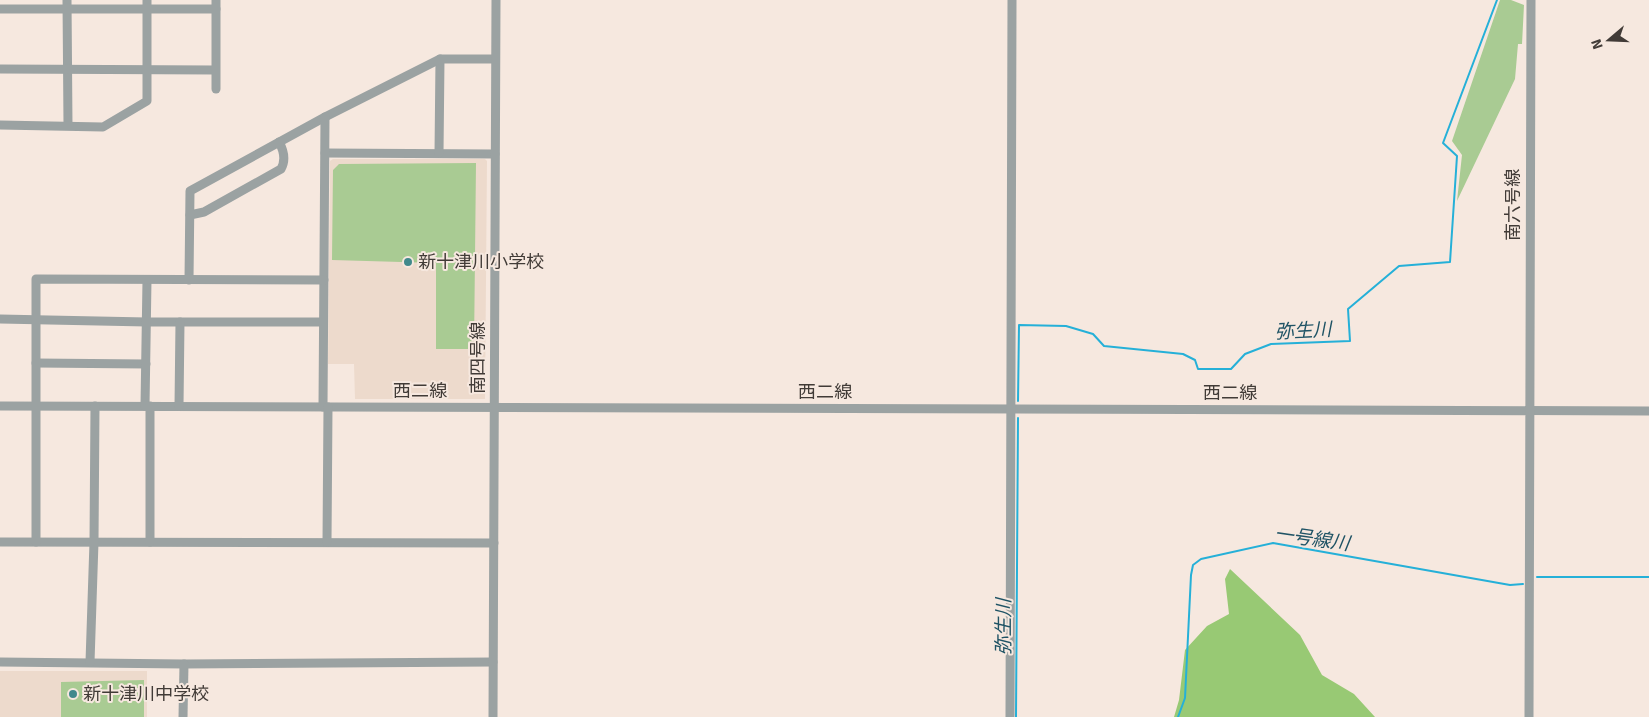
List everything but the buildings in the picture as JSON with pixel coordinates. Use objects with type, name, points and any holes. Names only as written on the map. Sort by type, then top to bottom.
[{"type":"street","name":"南四号線","points":[[493,717],[496,0]]},
{"type":"street","points":[[1010,717],[1012,0]]},
{"type":"street","name":"南六号線","points":[[1529,717],[1531,0]]},
{"type":"street","points":[[0,125],[103,127],[147,101],[147,4]]},
{"type":"street","points":[[68,5],[68,125]]},
{"type":"street","points":[[0,8],[68,5],[216,5],[216,89]]},
{"type":"street","points":[[439,153],[440,59]]},
{"type":"street","points":[[189,280],[190,191],[325,117],[440,59],[495,59]]},
{"type":"street","points":[[0,70],[215,70]]},
{"type":"street","points":[[325,117],[322,322],[327,542]]},
{"type":"street","points":[[190,215],[204,212],[282,169],[284,151],[279,142]]},
{"type":"street","points":[[325,153],[495,154]]},
{"type":"street","points":[[36,542],[36,279],[324,280]]},
{"type":"street","points":[[146,280],[150,542]]},
{"type":"street","points":[[0,320],[322,322]]},
{"type":"street","points":[[179,406],[180,322]]},
{"type":"street","points":[[36,363],[146,364]]},
{"type":"street","name":"西二線","points":[[0,406],[1649,411]]},
{"type":"street","points":[[90,662],[94,542],[95,406]]},
{"type":"street","points":[[0,542],[494,543]]},
{"type":"street","points":[[0,662],[184,664],[493,662]]},
{"type":"street","points":[[183,717],[184,664]]},
{"type":"shaded area","name":"新十津川小学校","points":[[333,159],[485,159],[487,161],[485,399],[355,399],[354,364],[328,364],[330,161]]},
{"type":"shaded area","name":"新十津川中学校","points":[[0,671],[147,671],[147,717],[0,717]]},
{"type":"green space","points":[[1500,0],[1511,0],[1524,5],[1522,44],[1518,44],[1515,79],[1457,201],[1462,155],[1452,141]]},
{"type":"green space","points":[[476,163],[474,349],[436,349],[436,263],[332,260],[333,170],[339,164]]},
{"type":"green space","points":[[1230,569],[1300,635],[1322,675],[1354,694],[1375,717],[1174,717],[1179,700],[1185,650],[1207,626],[1229,614],[1225,579]]},
{"type":"green space","points":[[144,680],[144,717],[61,717],[61,682]]},
{"type":"waterway","name":"弥生川","points":[[1018,401],[1019,325],[1066,326],[1093,334],[1104,346],[1183,354],[1195,360],[1198,369],[1231,369],[1245,354],[1271,344],[1350,341],[1348,309],[1399,266],[1450,262],[1457,156],[1443,143],[1497,0]]},
{"type":"waterway","name":"弥生川","points":[[1016,717],[1018,418]]},
{"type":"waterway","name":"一号線川","points":[[1178,717],[1185,698],[1191,575],[1193,565],[1201,559],[1273,543],[1510,585],[1523,584]]},
{"type":"waterway","name":"一号線川","points":[[1537,577],[1649,577]]},
{"type":"place","name":"新十津川小学校","points":[[408,262]]},
{"type":"place","name":"新十津川中学校","points":[[73,694]]}]
